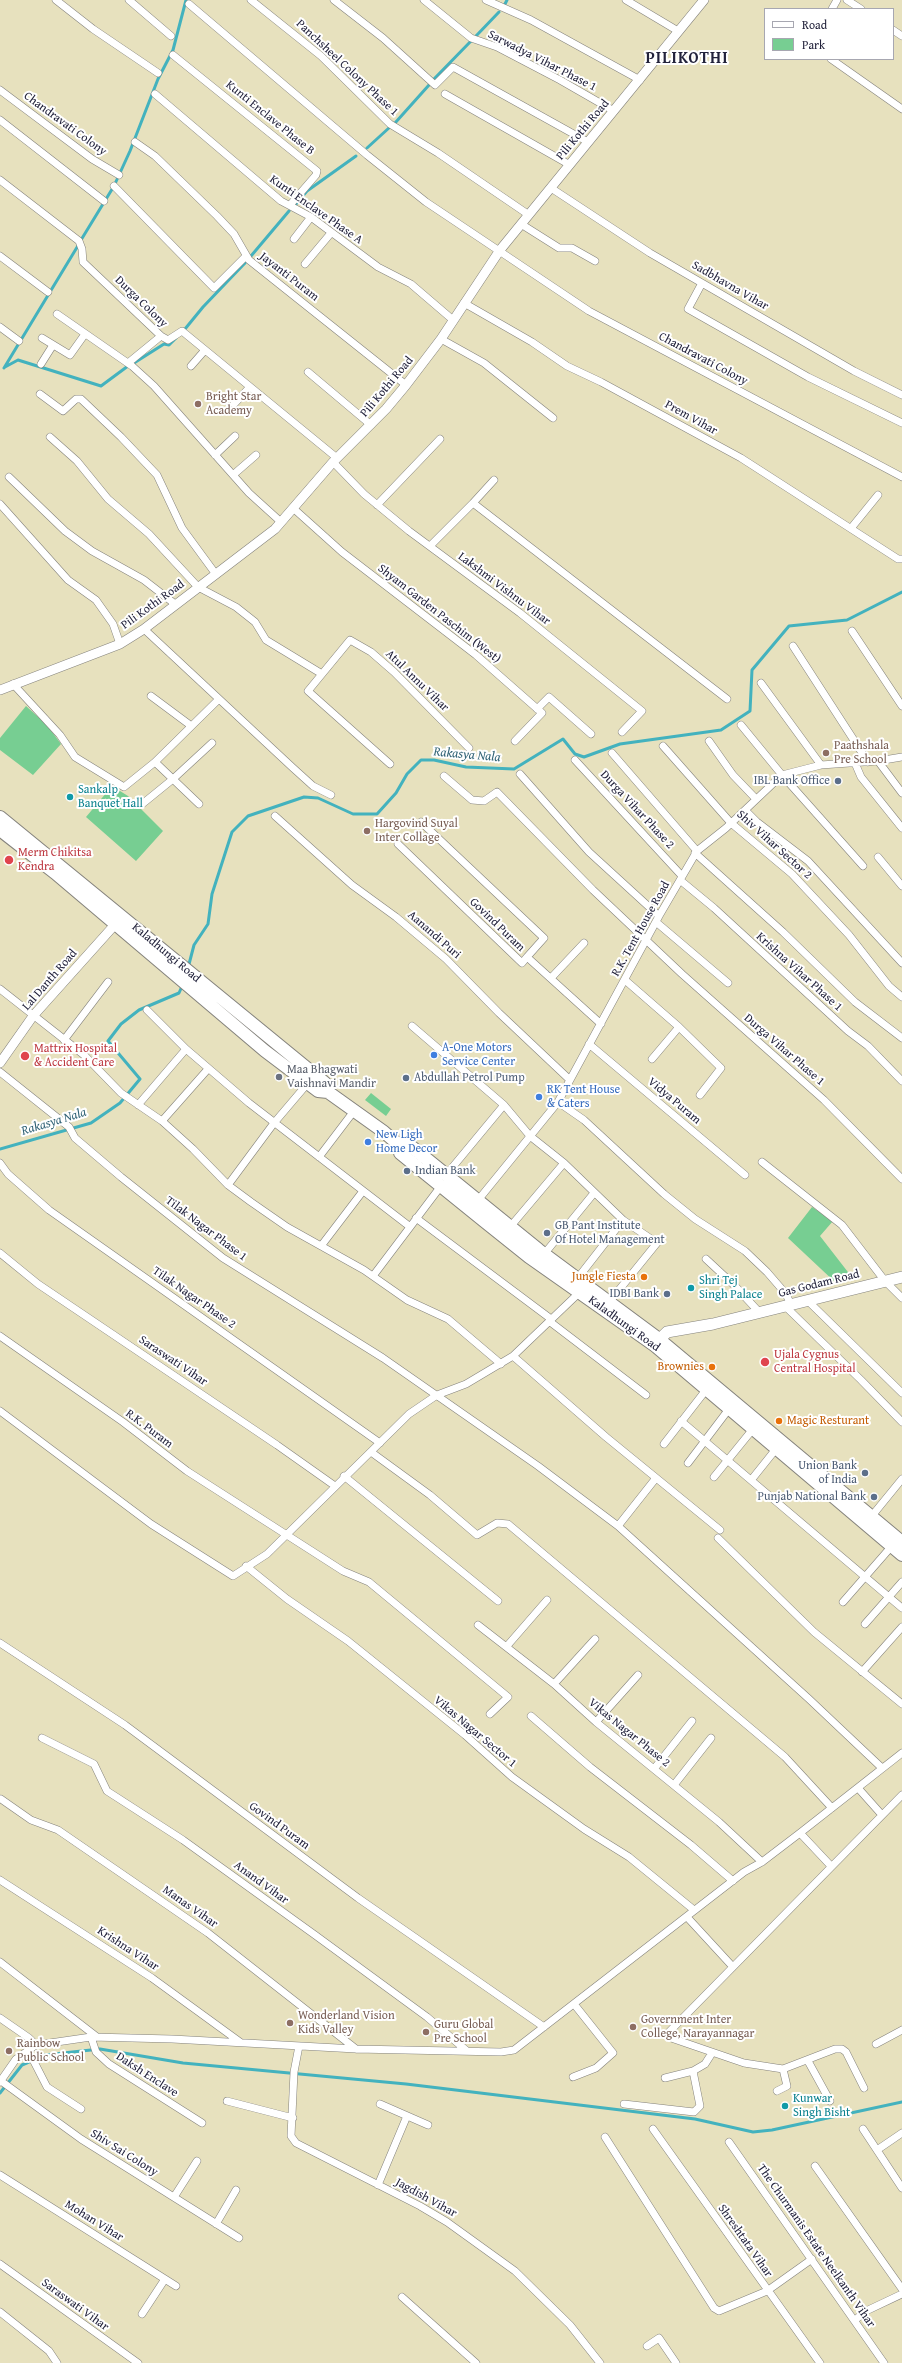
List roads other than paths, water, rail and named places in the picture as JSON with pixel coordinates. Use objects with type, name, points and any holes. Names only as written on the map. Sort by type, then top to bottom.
[{"type":"main road","name":"Kaladhungi Road","points":[[0,817],[119,920],[269,1046],[308,1083],[318,1090],[328,1092],[399,1145],[407,1143],[470,1210],[529,1257],[610,1301],[656,1342]]},
{"type":"main road","name":"Kaladhungi Road","points":[[0,830],[119,920]]},
{"type":"main road","name":"Kaladhungi Road","points":[[269,1046],[325,1083],[328,1092]]},
{"type":"main road","name":"Kaladhungi Road","points":[[443,1180],[478,1200],[581,1285],[656,1342],[897,1544]]},
{"type":"main road","name":"Gas Godam Road","points":[[656,1342],[667,1332],[713,1324],[902,1277]]},
{"type":"main road","name":"Kaladhungi Road","points":[[710,1386],[729,1409],[776,1449],[790,1455],[871,1517],[897,1544],[902,1555]]},
{"type":"street","points":[[56,0],[93,29],[158,74]]},
{"type":"street","points":[[129,0],[171,36]]},
{"type":"street","name":"Panchsheel Colony Phase 1","points":[[251,0],[321,56],[390,124],[438,153],[529,215]]},
{"type":"street","points":[[334,0],[383,38],[435,85],[453,67],[588,142]]},
{"type":"street","name":"Sarwadya Vihar Phase 1","points":[[424,0],[471,38],[497,47],[560,80],[614,111]]},
{"type":"street","points":[[486,0],[531,20],[640,80]]},
{"type":"street","points":[[626,0],[678,31]]},
{"type":"street","name":"Pili Kothi Road","points":[[0,690],[120,644],[144,629],[215,573],[275,530],[335,460],[371,425],[406,385],[441,340],[500,250],[704,0]]},
{"type":"street","points":[[847,0],[859,8]]},
{"type":"street","name":"Chandravati Colony","points":[[189,4],[426,202],[500,250],[589,311],[902,477]]},
{"type":"street","name":"Kunti Enclave Phase B","points":[[174,55],[317,171],[316,175],[290,205]]},
{"type":"street","points":[[832,60],[902,109]]},
{"type":"street","name":"Chandravati Colony","points":[[0,90],[92,158],[119,175]]},
{"type":"street","name":"Kunti Enclave Phase A","points":[[154,94],[217,149],[282,202],[311,217],[378,267],[410,284],[453,320]]},
{"type":"street","points":[[445,94],[570,165]]},
{"type":"street","points":[[0,120],[104,201]]},
{"type":"street","name":"Jayanti Puram","points":[[135,142],[155,156],[217,216],[234,234],[246,256],[314,310],[339,333],[406,385]]},
{"type":"street","name":"Durga Colony","points":[[0,180],[79,241],[82,248],[83,262],[161,336],[168,340],[182,331],[335,460]]},
{"type":"street","points":[[114,186],[214,288],[246,256]]},
{"type":"street","name":"Sadbhavna Vihar","points":[[551,188],[650,253],[854,371],[902,395]]},
{"type":"street","points":[[294,239],[311,217]]},
{"type":"street","points":[[521,224],[559,248],[572,248],[595,261]]},
{"type":"street","points":[[305,264],[331,233]]},
{"type":"street","points":[[0,256],[48,292]]},
{"type":"street","points":[[702,283],[688,309],[808,377],[902,423]]},
{"type":"street","name":"Prem Vihar","points":[[464,303],[532,342],[567,366],[602,382],[741,458],[852,527],[898,559],[902,558]]},
{"type":"street","points":[[57,314],[128,363],[154,386],[233,475],[281,522]]},
{"type":"street","points":[[0,327],[19,341]]},
{"type":"street","points":[[42,338],[70,355],[85,334]]},
{"type":"street","points":[[128,363],[161,336]]},
{"type":"street","points":[[441,340],[484,363],[553,418]]},
{"type":"street","points":[[41,364],[54,345]]},
{"type":"street","points":[[191,366],[205,350]]},
{"type":"street","points":[[308,372],[371,425]]},
{"type":"street","points":[[234,404],[250,387]]},
{"type":"street","points":[[40,394],[63,411],[76,399],[81,399],[121,437],[157,475],[182,528],[215,573]]},
{"type":"street","points":[[215,455],[234,436]]},
{"type":"street","points":[[50,437],[77,461],[108,499],[149,534],[198,587],[236,608],[255,622],[266,640],[322,674],[308,692],[390,764]]},
{"type":"street","points":[[377,505],[440,439]]},
{"type":"street","points":[[233,475],[256,455]]},
{"type":"street","name":"Lakshmi Vishnu Vihar","points":[[335,460],[377,505],[520,613],[642,711],[622,732]]},
{"type":"street","points":[[9,477],[65,531],[92,551],[144,580],[176,604]]},
{"type":"street","points":[[430,546],[494,480]]},
{"type":"street","points":[[852,527],[878,495]]},
{"type":"street","points":[[473,502],[727,699]]},
{"type":"street","points":[[0,504],[68,580],[96,600],[113,624],[120,644]]},
{"type":"street","name":"Shyam Garden Paschim (West)","points":[[293,508],[342,552],[476,655],[537,709]]},
{"type":"street","points":[[144,629],[313,786],[331,795]]},
{"type":"street","points":[[852,631],[902,706]]},
{"type":"street","name":"Atul Annu Vihar","points":[[322,674],[350,640],[371,652],[394,672],[469,748]]},
{"type":"street","points":[[793,646],[868,762]]},
{"type":"street","points":[[761,683],[821,765]]},
{"type":"street","points":[[14,684],[60,736],[75,757],[124,787],[155,762],[190,725],[219,699]]},
{"type":"street","points":[[150,696],[190,725]]},
{"type":"street","points":[[514,741],[542,713],[537,709],[549,697],[591,734]]},
{"type":"street","points":[[741,725],[782,775],[863,866]]},
{"type":"street","points":[[709,741],[733,774],[756,799]]},
{"type":"street","points":[[141,805],[173,780],[212,743]]},
{"type":"street","name":"Shiv Vihar Sector 2","points":[[662,746],[732,823],[792,874],[848,935],[889,986],[902,997]]},
{"type":"street","points":[[612,753],[696,852],[783,932],[855,1002],[902,1038]]},
{"type":"street","name":"R.K. Tent House Road","points":[[470,1210],[558,1102],[696,852],[732,823],[782,775],[821,765],[878,761],[902,756]]},
{"type":"street","name":"Durga Vihar Phase 2","points":[[575,760],[681,878]]},
{"type":"street","points":[[878,761],[902,793]]},
{"type":"street","points":[[155,762],[199,804]]},
{"type":"street","points":[[855,763],[861,777],[902,828]]},
{"type":"street","points":[[520,774],[589,852],[658,919],[728,983]]},
{"type":"street","name":"Durga Vihar Phase 1","points":[[444,776],[472,800],[484,801],[497,792],[593,890],[682,974],[824,1100],[902,1179]]},
{"type":"street","points":[[744,810],[757,822],[808,861],[902,963]]},
{"type":"street","name":"Aanandi Puri","points":[[275,816],[352,885],[396,917],[446,959],[499,1013],[570,1080]]},
{"type":"street","points":[[421,822],[544,938],[528,957]]},
{"type":"street","name":"Govind Puram","points":[[398,844],[522,963],[528,957],[600,1024]]},
{"type":"street","points":[[878,857],[902,886]]},
{"type":"street","name":"Krishna Vihar Phase 1","points":[[681,878],[848,1031],[868,1046],[902,1081]]},
{"type":"street","name":"Lal Danth Road","points":[[0,1063],[34,1016],[119,920]]},
{"type":"street","points":[[551,978],[584,943]]},
{"type":"street","points":[[625,980],[679,1027],[721,1068],[700,1095]]},
{"type":"street","points":[[64,1040],[108,982]]},
{"type":"street","points":[[0,989],[84,1055],[129,1099],[162,1121],[194,1148],[228,1185],[287,1227],[372,1276],[407,1300],[448,1319],[501,1364]]},
{"type":"street","points":[[147,1010],[208,1069],[274,1123],[409,1226]]},
{"type":"street","points":[[412,1026],[504,1105],[530,1136],[564,1163],[623,1220],[657,1243],[610,1301]]},
{"type":"street","points":[[652,1060],[679,1027]]},
{"type":"street","name":"Vidya Puram","points":[[589,1044],[745,1175]]},
{"type":"street","points":[[138,1105],[186,1049]]},
{"type":"street","points":[[162,1121],[208,1069]]},
{"type":"street","name":"Tilak Nagar Phase 1","points":[[0,1072],[69,1127],[75,1138],[223,1258],[383,1358],[538,1466],[618,1526],[882,1768]]},
{"type":"street","points":[[228,1185],[274,1123],[308,1083]]},
{"type":"street","points":[[558,1102],[584,1120],[664,1194],[695,1219],[745,1251],[767,1272],[786,1294],[788,1306],[902,1422]]},
{"type":"street","points":[[372,1276],[443,1180],[504,1105]]},
{"type":"street","points":[[319,1158],[354,1111]]},
{"type":"street","points":[[762,1162],[842,1225],[885,1281],[902,1298]]},
{"type":"street","name":"Tilak Nagar Phase 2","points":[[0,1163],[8,1174],[49,1210],[380,1443]]},
{"type":"street","points":[[510,1227],[564,1163]]},
{"type":"street","points":[[321,1246],[363,1191]]},
{"type":"street","points":[[544,1253],[594,1193]]},
{"type":"street","points":[[416,1218],[646,1395]]},
{"type":"street","points":[[0,1411],[151,1524],[233,1576],[246,1566],[267,1554],[288,1535],[344,1476],[371,1452],[409,1414],[437,1395],[466,1384],[513,1356],[550,1320],[581,1285],[623,1220]]},
{"type":"street","name":"Saraswati Vihar","points":[[0,1253],[38,1284],[277,1444],[335,1486]]},
{"type":"street","points":[[706,1259],[734,1285],[759,1312]]},
{"type":"street","points":[[808,1301],[902,1393]]},
{"type":"street","name":"R.K. Puram","points":[[0,1336],[123,1422],[187,1471],[347,1573],[369,1582],[508,1697],[490,1714]]},
{"type":"street","points":[[513,1356],[719,1534],[814,1632],[902,1704]]},
{"type":"street","points":[[664,1444],[710,1386]]},
{"type":"street","points":[[688,1463],[729,1409]]},
{"type":"street","points":[[681,1421],[729,1459],[902,1608]]},
{"type":"street","points":[[714,1477],[753,1429]]},
{"type":"street","points":[[752,1479],[776,1449]]},
{"type":"street","points":[[371,1452],[430,1495],[477,1535],[497,1523],[508,1524],[785,1757],[832,1808]]},
{"type":"street","points":[[344,1476],[498,1601]]},
{"type":"street","points":[[618,1526],[656,1478]]},
{"type":"street","points":[[871,1517],[902,1479]]},
{"type":"street","points":[[843,1602],[897,1544]]},
{"type":"street","name":"Vikas Nagar Sector 1","points":[[246,1566],[287,1598],[348,1641],[465,1735],[512,1777],[584,1829],[629,1857],[694,1910]]},
{"type":"street","points":[[865,1624],[902,1582]]},
{"type":"street","points":[[507,1646],[547,1600]]},
{"type":"street","name":"Vikas Nagar Phase 2","points":[[478,1626],[507,1646],[554,1684],[596,1722],[674,1785],[762,1862]]},
{"type":"street","points":[[862,1672],[902,1627]]},
{"type":"street","points":[[554,1684],[594,1639]]},
{"type":"street","name":"Govind Puram","points":[[0,1643],[126,1725],[358,1898],[544,2028]]},
{"type":"street","points":[[596,1722],[638,1675]]},
{"type":"street","points":[[531,1716],[590,1767],[691,1844],[733,1881]]},
{"type":"street","points":[[654,1769],[692,1721]]},
{"type":"street","name":"Anand Vihar","points":[[42,1738],[94,1764],[107,1791],[183,1840],[290,1917],[427,2017],[467,2051]]},
{"type":"street","points":[[674,1785],[711,1738]]},
{"type":"street","points":[[3,2081],[16,2059],[36,2045],[94,2037],[241,2042],[356,2049],[501,2052],[514,2050],[688,1917],[694,1910],[733,1881],[762,1862],[902,1753]]},
{"type":"street","points":[[858,1788],[882,1815]]},
{"type":"street","points":[[864,2088],[846,2052],[842,2049],[835,2049],[783,2070],[744,2064],[671,2038],[669,2032],[902,1795]]},
{"type":"street","name":"Manas Vihar","points":[[1,1799],[31,1820],[58,1830],[208,1933],[356,2049]]},
{"type":"street","points":[[800,1833],[831,1866]]},
{"type":"street","name":"Krishna Vihar","points":[[0,1880],[152,1978],[241,2042]]},
{"type":"street","points":[[688,1917],[733,1967]]},
{"type":"street","points":[[0,1962],[94,2037]]},
{"type":"street","points":[[573,2077],[596,2068],[613,2053],[574,2004]]},
{"type":"street","points":[[0,2018],[29,2038],[36,2045]]},
{"type":"street","points":[[876,2044],[902,2030]]},
{"type":"street","name":"Daksh Enclave","points":[[94,2037],[94,2049],[108,2064],[202,2123]]},
{"type":"street","name":"Jagdish Vihar","points":[[299,2046],[293,2075],[293,2118],[291,2136],[296,2143],[414,2202],[447,2222],[515,2271],[570,2325],[600,2363]]},
{"type":"street","points":[[28,2050],[47,2087],[80,2109]]},
{"type":"street","points":[[665,2078],[693,2071],[704,2064],[712,2053]]},
{"type":"street","points":[[808,2061],[830,2101]]},
{"type":"street","points":[[777,2091],[787,2086],[783,2070]]},
{"type":"street","points":[[624,2104],[694,2112],[700,2106],[693,2071]]},
{"type":"street","name":"Shiv Sai Colony","points":[[3,2081],[81,2139],[240,2238]]},
{"type":"street","points":[[227,2101],[293,2118]]},
{"type":"street","points":[[380,2104],[428,2125]]},
{"type":"street","points":[[378,2185],[407,2116]]},
{"type":"street","name":"Shreshtata Vihar","points":[[653,2129],[767,2291],[820,2363]]},
{"type":"street","points":[[863,2129],[902,2188]]},
{"type":"street","points":[[877,2150],[902,2133]]},
{"type":"street","points":[[605,2137],[714,2308],[719,2311],[767,2291],[812,2259]]},
{"type":"street","name":"The Churmanis Estate Neelkanth Vihar","points":[[729,2142],[884,2363]]},
{"type":"street","points":[[174,2197],[197,2161]]},
{"type":"street","points":[[815,2166],[902,2289]]},
{"type":"street","name":"Mohan Vihar","points":[[0,2175],[176,2286]]},
{"type":"street","points":[[216,2224],[236,2190]]},
{"type":"street","name":"Saraswati Vihar","points":[[0,2264],[138,2363]]},
{"type":"street","points":[[142,2314],[164,2279]]},
{"type":"street","points":[[855,2320],[866,2311],[902,2294]]},
{"type":"street","points":[[402,2297],[476,2363]]},
{"type":"street","points":[[0,2312],[49,2351],[57,2363]]},
{"type":"street","points":[[647,2346],[658,2338],[675,2363]]},
{"type":"waterway","points":[[81,240],[114,186],[130,151],[158,79],[173,50],[186,0]]},
{"type":"waterway","points":[[504,6],[507,0]]},
{"type":"waterway","points":[[476,36],[499,12]]},
{"type":"waterway","points":[[434,79],[472,40]]},
{"type":"waterway","points":[[395,123],[429,85]]},
{"type":"waterway","points":[[367,148],[390,127]]},
{"type":"waterway","points":[[296,204],[307,191],[356,156]]},
{"type":"waterway","points":[[251,256],[289,211]]},
{"type":"waterway","points":[[4,368],[79,244]]},
{"type":"waterway","points":[[185,329],[203,307],[245,263]]},
{"type":"waterway","points":[[134,363],[164,344],[169,345],[176,338]]},
{"type":"waterway","points":[[5,367],[18,360],[101,386],[128,366]]},
{"type":"waterway","name":"Rakasya Nala","points":[[188,968],[194,945],[208,924],[212,894],[232,832],[248,816],[304,797],[318,798],[353,814],[377,814],[396,793],[407,774],[421,760],[434,760],[466,767],[514,769],[563,739],[575,754],[584,757],[620,744],[721,730],[750,711],[752,670],[789,626],[847,620],[902,592]]},
{"type":"waterway","name":"Rakasya Nala","points":[[0,1149],[91,1123],[120,1103],[140,1079],[108,1041],[121,1024],[139,1010],[179,993],[183,984]]},
{"type":"waterway","points":[[0,2093],[22,2065],[45,2055],[100,2049],[183,2063],[406,2084],[695,2119],[753,2132],[772,2130],[902,2102]]},
{"type":"place","name":"Bright Star Academy","points":[[198,404]]},
{"type":"place","name":"Paathshala Pre School","points":[[826,753]]},
{"type":"place","name":"IBL Bank Office","points":[[838,781]]},
{"type":"place","name":"Sankalp Banquet Hall","points":[[70,797]]},
{"type":"place","name":"Hargovind Suyal Inter Collage","points":[[367,831]]},
{"type":"place","name":"Merm Chikitsa Kendra","points":[[9,860]]},
{"type":"place","name":"A-One Motors Service Center","points":[[434,1055]]},
{"type":"place","name":"Mattrix Hospital & Accident Care","points":[[25,1056]]},
{"type":"place","name":"Maa Bhagwati Vaishnavi Mandir","points":[[279,1077]]},
{"type":"place","name":"Abdullah Petrol Pump","points":[[406,1078]]},
{"type":"place","name":"RK Tent House & Caters","points":[[539,1097]]},
{"type":"place","name":"New Ligh Home Decor","points":[[368,1142]]},
{"type":"place","name":"Indian Bank","points":[[407,1171]]},
{"type":"place","name":"GB Pant Institute Of Hotel Management","points":[[547,1233]]},
{"type":"place","name":"Jungle Fiesta","points":[[644,1277]]},
{"type":"place","name":"Shri Tej Singh Palace","points":[[691,1288]]},
{"type":"place","name":"IDBI Bank","points":[[667,1294]]},
{"type":"place","name":"Ujala Cygnus Central Hospital","points":[[765,1362]]},
{"type":"place","name":"Brownies","points":[[712,1367]]},
{"type":"place","name":"Magic Resturant","points":[[779,1421]]},
{"type":"place","name":"Union Bank of India","points":[[865,1473]]},
{"type":"place","name":"Punjab National Bank","points":[[874,1497]]},
{"type":"place","name":"Wonderland Vision Kids Valley","points":[[290,2023]]},
{"type":"place","name":"Government Inter College, Narayannagar","points":[[633,2027]]},
{"type":"place","name":"Guru Global Pre School","points":[[426,2032]]},
{"type":"place","name":"Rainbow Public School","points":[[9,2051]]},
{"type":"place","name":"Kunwar Singh Bisht","points":[[785,2106]]},
{"type":"district","name":"PILIKOTHI","points":[[687,59]]}]
